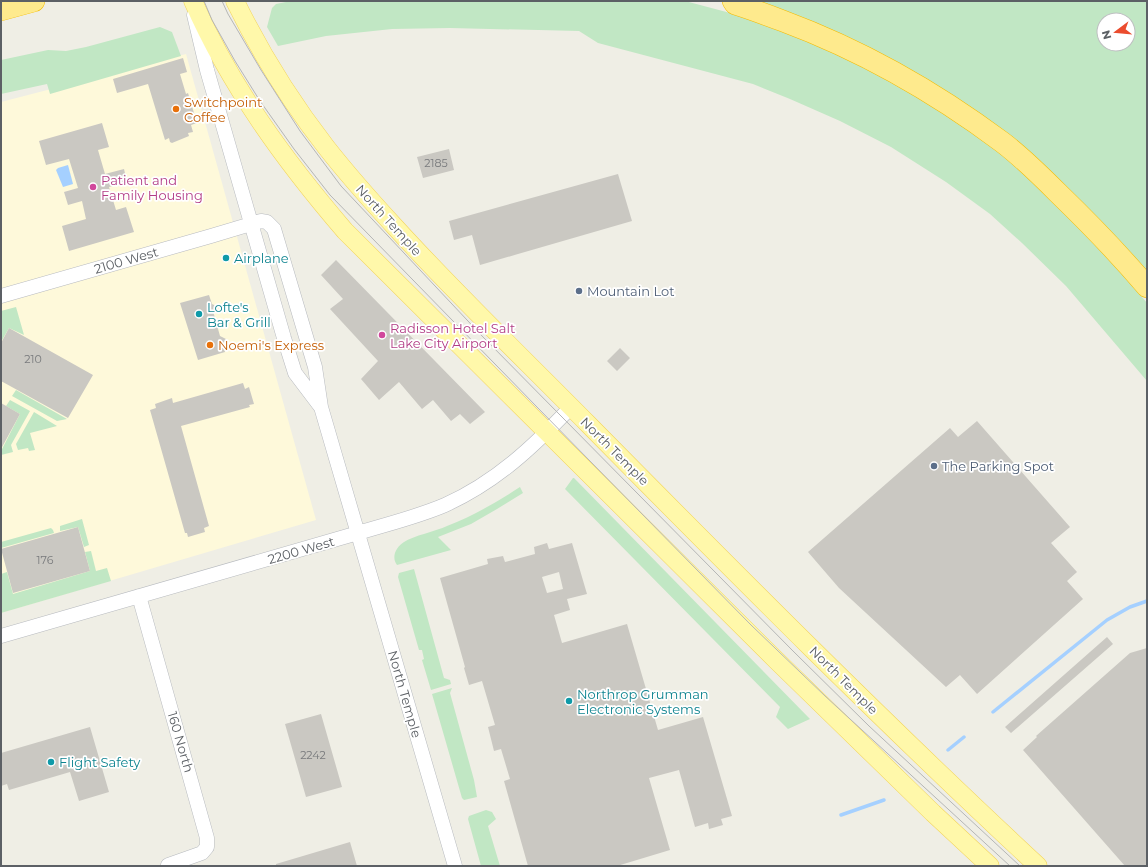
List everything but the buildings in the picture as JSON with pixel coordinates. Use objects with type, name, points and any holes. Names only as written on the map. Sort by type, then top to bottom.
[{"type":"highway","points":[[1,10],[34,1]]},
{"type":"highway","points":[[733,1],[735,4],[805,29],[857,53],[914,83],[957,110],[1003,142],[1036,172],[1088,222],[1147,287]]},
{"type":"main road","name":"North Temple","points":[[191,1],[213,44],[259,121],[314,195],[345,231],[856,738],[990,866]]},
{"type":"main road","name":"North Temple","points":[[235,1],[257,43],[294,102],[325,146],[358,186],[440,276],[868,705],[959,793],[1038,866]]},
{"type":"street","name":"North Temple","points":[[191,1],[207,70],[295,373],[321,407]]},
{"type":"street","name":"North Temple","points":[[251,224],[261,221],[267,222],[274,229],[276,234],[315,367],[321,407],[455,866]]},
{"type":"street","name":"2100 West","points":[[1,296],[251,224]]},
{"type":"street","name":"2200 West","points":[[1,636],[427,512],[462,496],[504,470],[527,451],[571,407]]},
{"type":"street","name":"160 North","points":[[139,596],[207,838],[207,847],[202,853],[168,865]]},
{"type":"shaded area","points":[[186,54],[316,520],[1,613],[1,102]]},
{"type":"green space","points":[[291,1],[685,1],[734,14],[788,32],[825,47],[892,82],[957,120],[996,150],[1054,200],[1120,270],[1147,303],[1147,381],[1066,286],[990,214],[946,182],[891,147],[840,121],[753,84],[598,43],[579,31],[450,28],[392,29],[326,36],[278,46],[267,27],[272,8],[276,4]]},
{"type":"green space","points":[[749,1],[1147,1],[1147,275],[1045,167]]},
{"type":"green space","points":[[160,27],[172,32],[181,56],[50,94],[47,84],[1,94],[1,60],[48,50],[66,51],[86,47]]},
{"type":"green space","points":[[16,307],[24,335],[9,328],[1,342],[1,311]]},
{"type":"green space","points":[[16,390],[67,419],[57,421],[12,396]]},
{"type":"green space","points":[[10,400],[30,411],[11,445],[13,452],[1,455],[1,451],[20,414],[6,406]]},
{"type":"green space","points":[[34,412],[57,426],[30,433],[35,450],[29,451],[28,448],[18,450],[16,444]]},
{"type":"green space","points":[[573,478],[810,719],[788,729],[776,717],[780,707],[565,489]]},
{"type":"green space","points":[[520,487],[523,493],[497,509],[471,524],[438,537],[451,550],[397,565],[395,562],[395,552],[404,542],[466,518]]},
{"type":"green space","points":[[82,519],[89,545],[84,547],[78,527],[60,531],[60,526]]},
{"type":"green space","points":[[51,528],[54,533],[1,548],[1,542]]},
{"type":"green space","points":[[91,551],[96,571],[107,568],[111,581],[1,613],[1,574],[7,572],[13,594],[90,571],[85,552]]},
{"type":"green space","points":[[414,569],[444,678],[450,680],[451,684],[431,690],[422,660],[424,659],[422,650],[419,650],[398,577],[399,573]]},
{"type":"green space","points":[[452,688],[450,693],[474,780],[477,797],[464,800],[462,798],[432,694]]},
{"type":"green space","points":[[486,810],[492,812],[496,819],[488,826],[500,866],[481,866],[468,819],[469,816]]},
{"type":"water","points":[[68,165],[73,184],[63,187],[56,170]]},
{"type":"waterway","points":[[993,712],[1107,620],[1130,607],[1147,601]]},
{"type":"waterway","points":[[948,750],[964,737]]},
{"type":"waterway","points":[[841,815],[884,800]]},
{"type":"tram line","points":[[204,1],[212,20],[260,101],[294,149],[330,195],[751,625],[825,696],[1010,866]]},
{"type":"tram line","points":[[222,1],[261,70],[300,131],[341,186],[483,337],[793,651],[869,726],[1020,866]]},
{"type":"place","name":"Switchpoint Coffee","points":[[176,109]]},
{"type":"place","name":"Patient and Family Housing","points":[[93,187]]},
{"type":"place","name":"Airplane","points":[[226,258]]},
{"type":"place","name":"Mountain Lot","points":[[579,291]]},
{"type":"place","name":"Lofte's Bar & Grill","points":[[199,314]]},
{"type":"place","name":"Radisson Hotel Salt Lake City Airport","points":[[382,335]]},
{"type":"place","name":"Noemi's Express","points":[[210,345]]},
{"type":"place","name":"The Parking Spot","points":[[934,466]]},
{"type":"place","name":"Northrop Grumman Electronic Systems","points":[[569,701]]},
{"type":"place","name":"Flight Safety","points":[[51,762]]}]
